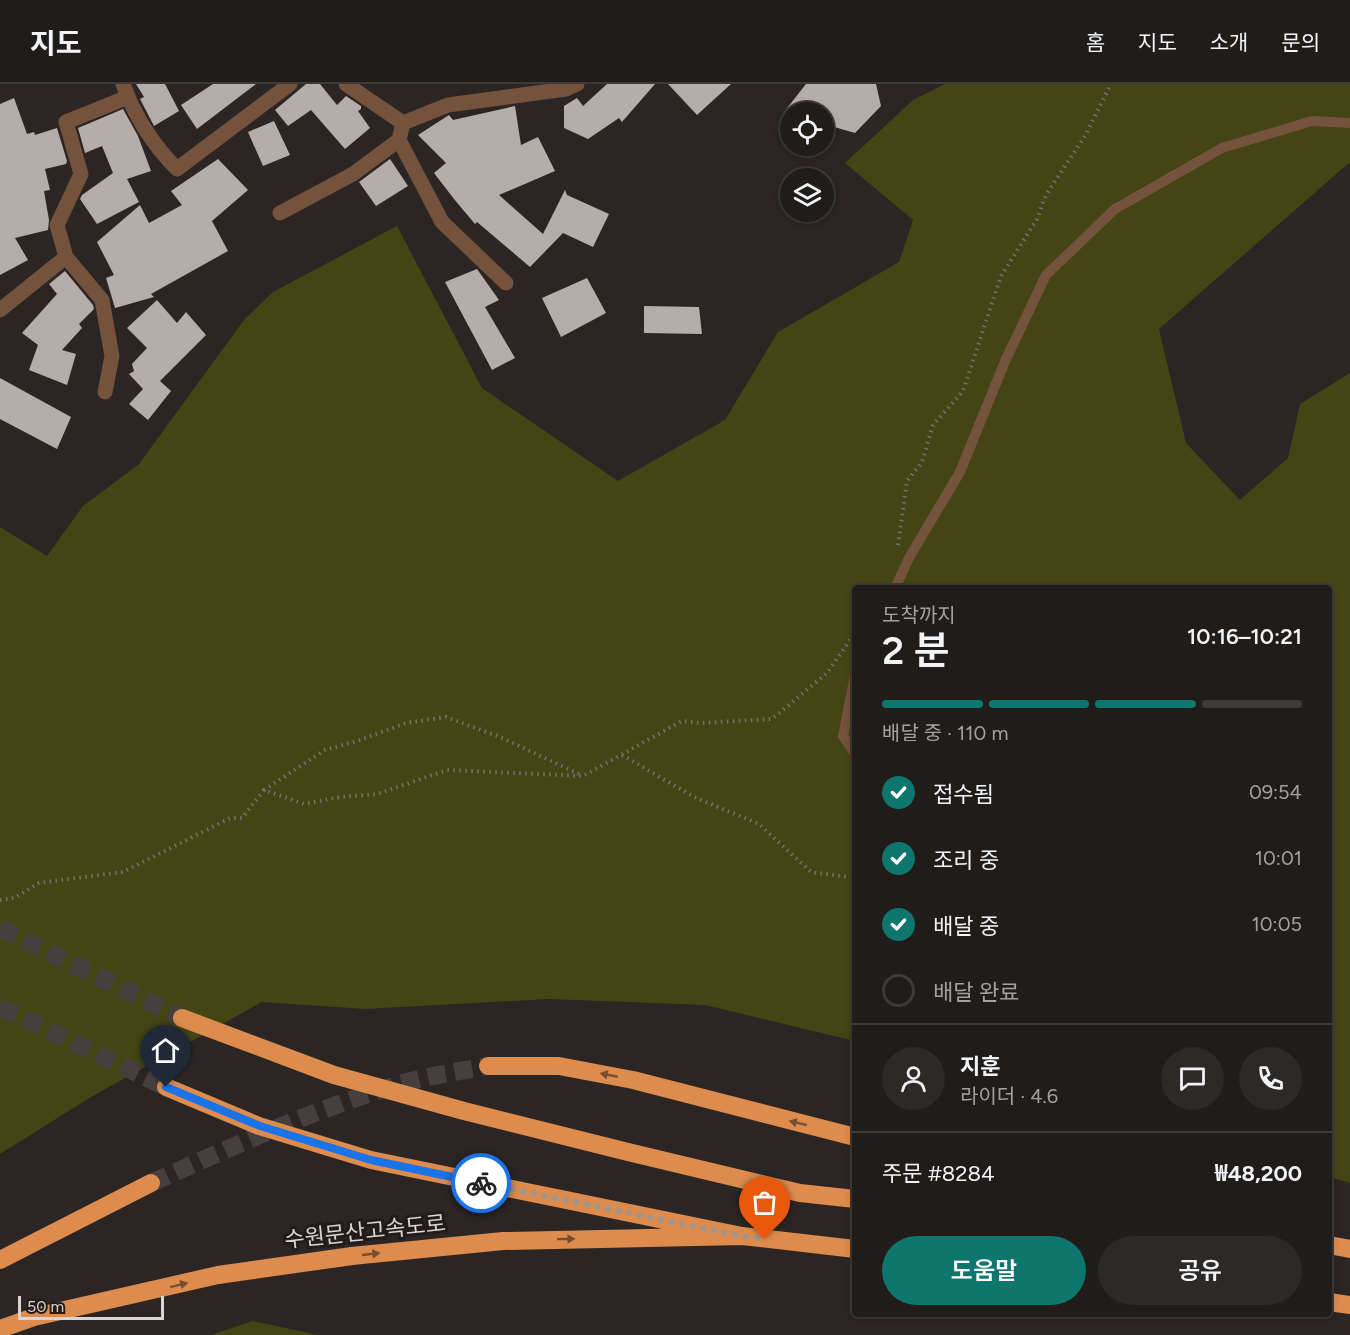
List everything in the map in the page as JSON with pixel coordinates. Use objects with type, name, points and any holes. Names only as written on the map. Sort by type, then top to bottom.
[{"type":"highway","points":[[182,1018],[334,1075],[453,1108],[800,1193],[852,1199]]},
{"type":"highway","points":[[488,1066],[559,1066],[633,1080],[852,1136]]},
{"type":"highway","name":"수원문산고속도로","points":[[166,1087],[260,1126],[371,1160],[742,1236],[852,1249]]},
{"type":"highway","points":[[0,1260],[151,1183]]},
{"type":"highway","name":"수원문산고속도로","points":[[0,1329],[34,1317],[218,1275],[330,1258],[503,1240],[742,1236]]},
{"type":"highway","points":[[1332,1246],[1350,1249]]},
{"type":"highway","points":[[1332,1254],[1350,1256]]},
{"type":"highway","points":[[1332,1302],[1350,1305]]},
{"type":"street","points":[[105,392],[112,356],[102,300],[66,257],[57,225],[81,174],[66,122],[125,90],[132,109],[158,150],[177,169],[290,84]]},
{"type":"street","points":[[346,84],[403,123]]},
{"type":"street","points":[[403,123],[448,105],[566,89],[577,84]]},
{"type":"street","points":[[280,213],[353,174],[399,140],[403,123]]},
{"type":"street","points":[[399,140],[442,222],[506,283]]},
{"type":"street","points":[[0,310],[66,257]]},
{"type":"lane","points":[[896,585],[910,556],[960,471],[1006,359],[1046,275],[1115,209],[1222,148],[1312,121],[1350,123]]},
{"type":"lane","points":[[852,690],[843,736],[852,750]]},
{"type":"path","points":[[897,553],[907,481],[922,462],[933,425],[963,391],[1001,276],[1036,219],[1046,195],[1085,136],[1111,84]]},
{"type":"path","points":[[264,790],[304,804],[340,796],[377,794],[447,770],[583,776],[682,721],[701,723],[772,719],[827,673],[852,637]]},
{"type":"path","points":[[0,900],[14,898],[39,883],[123,872],[230,818],[242,818],[264,790],[325,750],[406,723],[446,717],[500,737],[583,776]]},
{"type":"path","points":[[621,754],[694,797],[759,824],[812,872],[852,878]]},
{"type":"shaded area","points":[[945,84],[1350,84],[1350,162],[1159,329],[1186,443],[1240,500],[1288,458],[1300,404],[1350,373],[1350,1183],[1332,1178],[1332,585],[852,585],[852,1040],[705,1005],[549,999],[365,1009],[262,1002],[91,1097],[0,1154],[0,527],[47,556],[83,506],[139,464],[244,320],[273,292],[397,226],[482,388],[618,481],[725,420],[778,332],[899,262],[913,220],[845,163],[913,100]]},
{"type":"shaded area","points":[[253,1321],[318,1335],[211,1335]]},
{"type":"building","points":[[136,84],[165,84],[179,111],[154,126],[140,99],[144,97]]},
{"type":"building","points":[[213,84],[256,84],[197,129],[181,105]]},
{"type":"building","points":[[306,84],[320,84],[337,105],[346,96],[361,106],[358,111],[370,128],[345,149],[311,110],[288,126],[275,110]]},
{"type":"building","points":[[607,84],[655,84],[622,122],[619,118],[588,139],[564,128],[564,106],[577,98],[583,106]]},
{"type":"building","points":[[668,84],[731,84],[697,115]]},
{"type":"building","points":[[806,84],[876,84],[881,106],[855,133],[834,127],[834,102],[792,102]]},
{"type":"building","points":[[14,98],[27,134],[34,132],[35,135],[57,128],[67,161],[66,164],[45,169],[50,190],[44,191],[49,220],[48,230],[15,238],[28,260],[0,275],[0,104]]},
{"type":"building","points":[[515,106],[521,145],[538,137],[555,171],[499,195],[543,234],[565,190],[567,195],[609,214],[593,247],[563,233],[530,267],[477,222],[475,224],[434,173],[446,163],[418,135],[449,115],[453,120]]},
{"type":"building","points":[[123,109],[138,136],[151,171],[127,179],[139,202],[97,224],[80,199],[82,195],[113,173],[102,146],[85,153],[78,128]]},
{"type":"building","points":[[274,121],[290,155],[263,166],[248,132]]},
{"type":"building","points":[[218,159],[248,190],[212,221],[228,251],[151,294],[154,297],[115,308],[106,278],[114,275],[97,242],[140,205],[149,223],[182,205],[171,191]]},
{"type":"building","points":[[390,159],[408,186],[376,206],[359,182]]},
{"type":"building","points":[[477,269],[499,300],[485,307],[515,358],[492,370],[445,282]]},
{"type":"building","points":[[65,271],[94,309],[79,324],[82,328],[62,350],[76,354],[67,385],[29,370],[38,345],[22,333],[57,294],[49,284]]},
{"type":"building","points":[[587,278],[606,313],[561,337],[542,298]]},
{"type":"building","points":[[157,300],[177,323],[186,312],[206,335],[160,381],[171,391],[148,420],[129,404],[143,389],[129,374],[134,371],[132,364],[147,348],[127,328]]},
{"type":"building","points":[[644,306],[699,307],[702,334],[644,333]]},
{"type":"building","points":[[0,378],[71,417],[57,449],[0,419]]},
{"type":"tunnel","points":[[0,928],[182,1018]]},
{"type":"tunnel","points":[[0,1007],[166,1087]]},
{"type":"tunnel","points":[[151,1183],[277,1128],[342,1103],[407,1082],[488,1066]]},
{"type":"way so far","points":[[481,1183],[765,1239]]},
{"type":"route","points":[[166,1087],[260,1126],[371,1160],[481,1183]]}]
